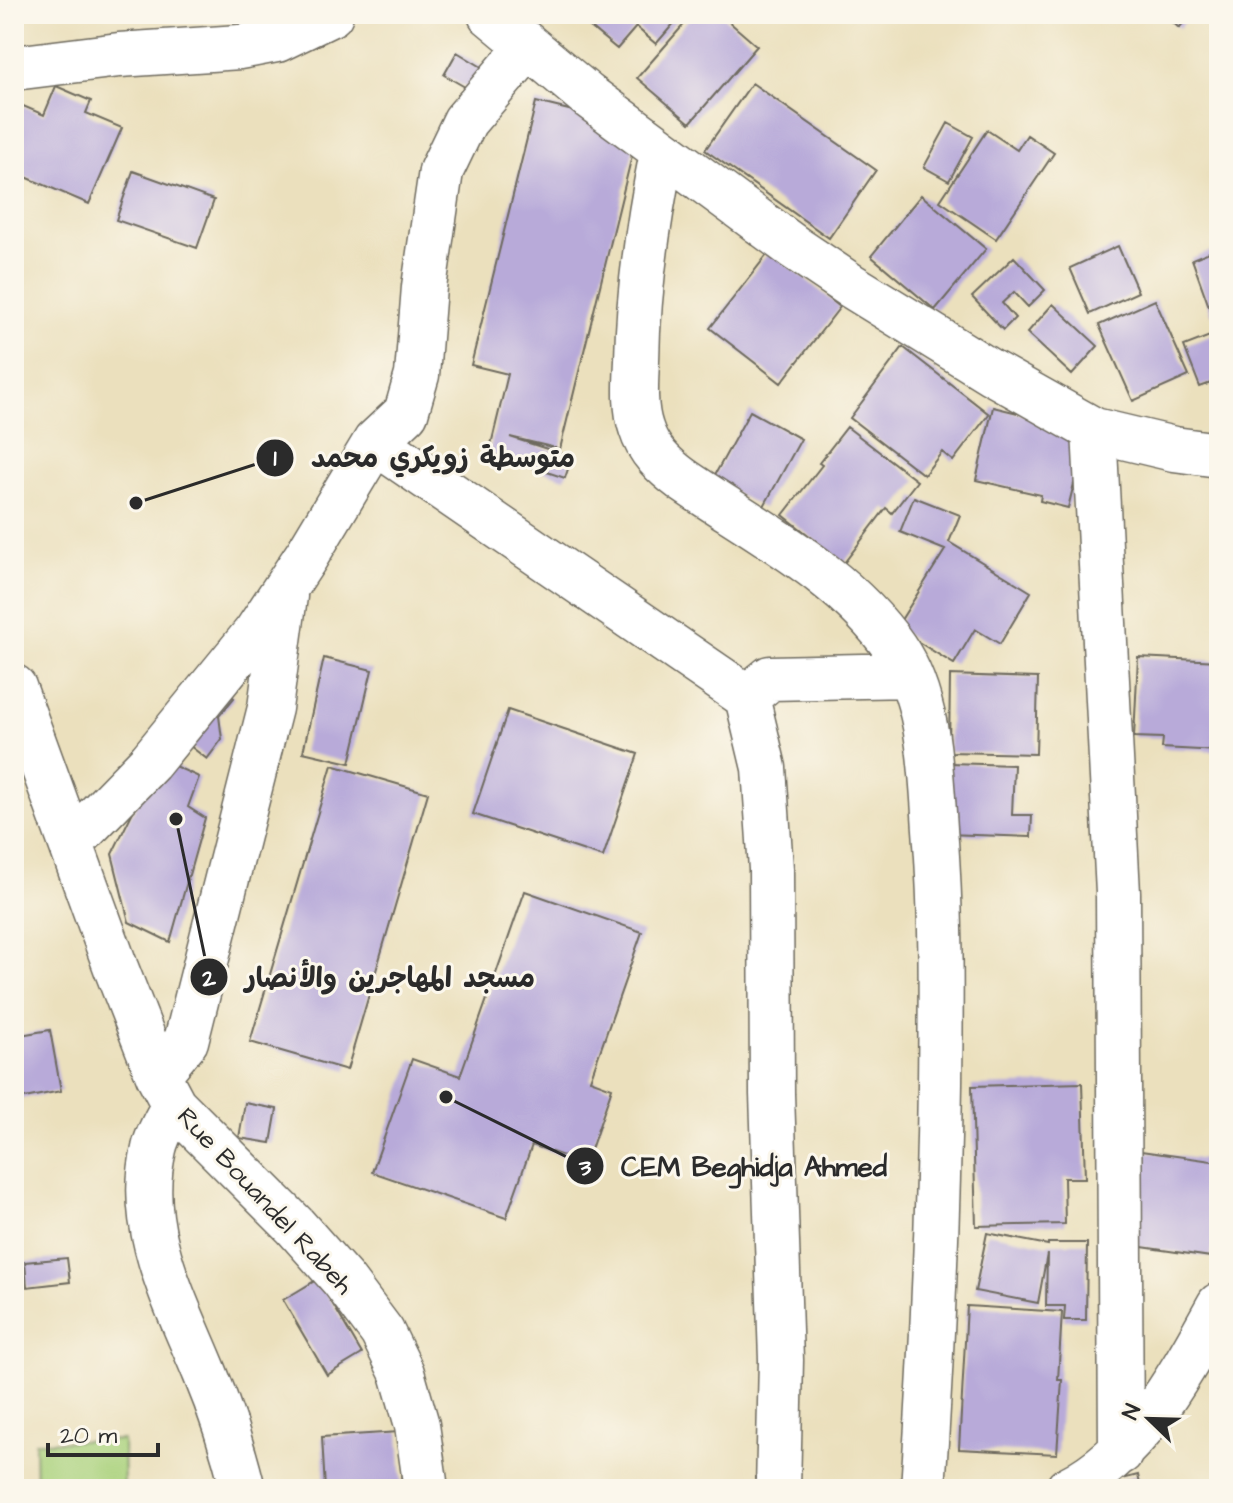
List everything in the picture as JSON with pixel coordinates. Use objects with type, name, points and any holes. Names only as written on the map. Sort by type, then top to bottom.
[{"type":"street","points":[[14,68],[119,55],[240,47],[277,40],[331,14]]},
{"type":"street","points":[[490,14],[662,153],[850,285],[991,372],[1094,430],[1174,449],[1219,455]]},
{"type":"street","points":[[72,842],[150,762],[256,632],[375,442],[406,413],[417,375],[424,287],[441,171],[465,121],[528,47]]},
{"type":"street","points":[[662,153],[645,237],[637,315],[637,399],[640,427],[649,448],[664,466],[816,569],[873,620],[896,650],[909,675],[923,720],[933,793],[939,880],[938,1179],[923,1489]]},
{"type":"street","points":[[1094,430],[1118,893],[1121,1452]]},
{"type":"street","points":[[375,442],[747,697],[764,768],[771,869],[772,1094],[781,1360],[778,1489]]},
{"type":"street","points":[[243,1489],[222,1417],[163,1274],[152,1227],[149,1180],[166,1090],[186,1041],[270,708],[286,586]]},
{"type":"street","points":[[747,697],[770,678],[909,675]]},
{"type":"street","name":"Rue Bouandel Rabeh","points":[[14,687],[116,968],[166,1090],[295,1226],[343,1280],[382,1332],[402,1373],[417,1425],[426,1489]]},
{"type":"street","points":[[1068,1489],[1121,1452],[1178,1376],[1219,1305]]},
{"type":"green space","points":[[123,1440],[124,1489],[36,1489],[35,1442]]},
{"type":"building","points":[[599,14],[682,14],[656,44],[636,27],[617,49],[589,26]]},
{"type":"building","points":[[693,14],[720,14],[757,46],[690,123],[637,78]]},
{"type":"building","points":[[1164,14],[1191,14],[1179,28]]},
{"type":"building","points":[[457,52],[485,69],[472,91],[444,75]]},
{"type":"building","points":[[752,83],[876,170],[829,238],[705,150]]},
{"type":"building","points":[[56,86],[91,101],[86,113],[122,128],[89,204],[14,172],[14,122],[21,105],[44,115]]},
{"type":"building","points":[[536,102],[639,127],[560,449],[510,437],[572,457],[565,478],[489,453],[508,374],[471,365]]},
{"type":"building","points":[[948,123],[973,137],[949,181],[924,167]]},
{"type":"building","points":[[987,130],[1017,150],[1027,135],[1054,153],[996,239],[940,201]]},
{"type":"building","points":[[133,171],[214,200],[197,248],[116,220]]},
{"type":"building","points":[[921,195],[986,249],[935,310],[871,256]]},
{"type":"building","points":[[1118,246],[1138,292],[1090,314],[1070,268]]},
{"type":"building","points":[[1219,248],[1219,312],[1212,315],[1192,259]]},
{"type":"building","points":[[770,251],[840,307],[781,383],[710,328]]},
{"type":"building","points":[[1014,257],[1045,290],[1028,307],[1014,292],[1002,303],[1015,318],[1003,330],[972,297]]},
{"type":"building","points":[[1155,300],[1189,376],[1133,401],[1099,325]]},
{"type":"building","points":[[1053,304],[1098,346],[1072,375],[1027,333]]},
{"type":"building","points":[[1215,334],[1219,344],[1219,380],[1200,387],[1184,346]]},
{"type":"building","points":[[903,347],[989,414],[953,461],[942,452],[924,475],[850,418]]},
{"type":"building","points":[[993,407],[1087,430],[1068,508],[1040,501],[1041,495],[976,480]]},
{"type":"building","points":[[750,411],[801,439],[763,508],[712,480]]},
{"type":"building","points":[[847,427],[917,481],[892,513],[886,508],[844,563],[783,515]]},
{"type":"building","points":[[914,497],[960,515],[949,542],[1031,592],[1000,644],[975,629],[954,664],[896,628],[945,550],[900,532]]},
{"type":"building","points":[[1138,657],[1219,661],[1219,751],[1162,748],[1163,738],[1134,737]]},
{"type":"building","points":[[324,658],[372,670],[350,763],[303,752]]},
{"type":"building","points":[[950,675],[1038,678],[1036,754],[949,752]]},
{"type":"building","points":[[219,686],[234,698],[219,716],[222,739],[207,759],[190,746]]},
{"type":"building","points":[[508,710],[638,754],[603,857],[473,814]]},
{"type":"building","points":[[159,759],[199,777],[188,807],[205,818],[170,942],[129,922],[112,854]]},
{"type":"building","points":[[949,763],[1014,765],[1012,815],[1032,815],[1031,837],[946,834]]},
{"type":"building","points":[[332,765],[428,793],[347,1070],[250,1042]]},
{"type":"building","points":[[525,891],[642,932],[590,1080],[612,1088],[586,1164],[532,1145],[506,1218],[372,1172],[412,1059],[460,1076]]},
{"type":"building","points":[[50,1030],[61,1091],[14,1100],[14,1036]]},
{"type":"building","points":[[1082,1083],[1085,1178],[1064,1178],[1065,1224],[976,1226],[972,1086]]},
{"type":"building","points":[[245,1103],[277,1109],[271,1143],[239,1138]]},
{"type":"building","points":[[1134,1150],[1219,1162],[1219,1204],[1211,1257],[1121,1244]]},
{"type":"building","points":[[987,1233],[1048,1245],[1087,1243],[1086,1320],[1064,1320],[1065,1306],[1046,1306],[1047,1254],[1038,1303],[975,1291]]},
{"type":"building","points":[[67,1258],[70,1282],[27,1287],[25,1262]]},
{"type":"building","points":[[318,1279],[362,1354],[327,1375],[283,1300]]},
{"type":"building","points":[[967,1306],[1062,1312],[1057,1454],[959,1449]]},
{"type":"building","points":[[399,1432],[402,1489],[325,1489],[322,1437]]},
{"type":"building","points":[[1138,1475],[1141,1489],[1094,1489],[1094,1486]]},
{"type":"place","name":"متوسطة زويكري محمد","points":[[136,503]]},
{"type":"place","name":"مسجد المهاجرين والأنصار","points":[[176,819]]},
{"type":"place","name":"CEM Beghidja Ahmed","points":[[446,1097]]}]
